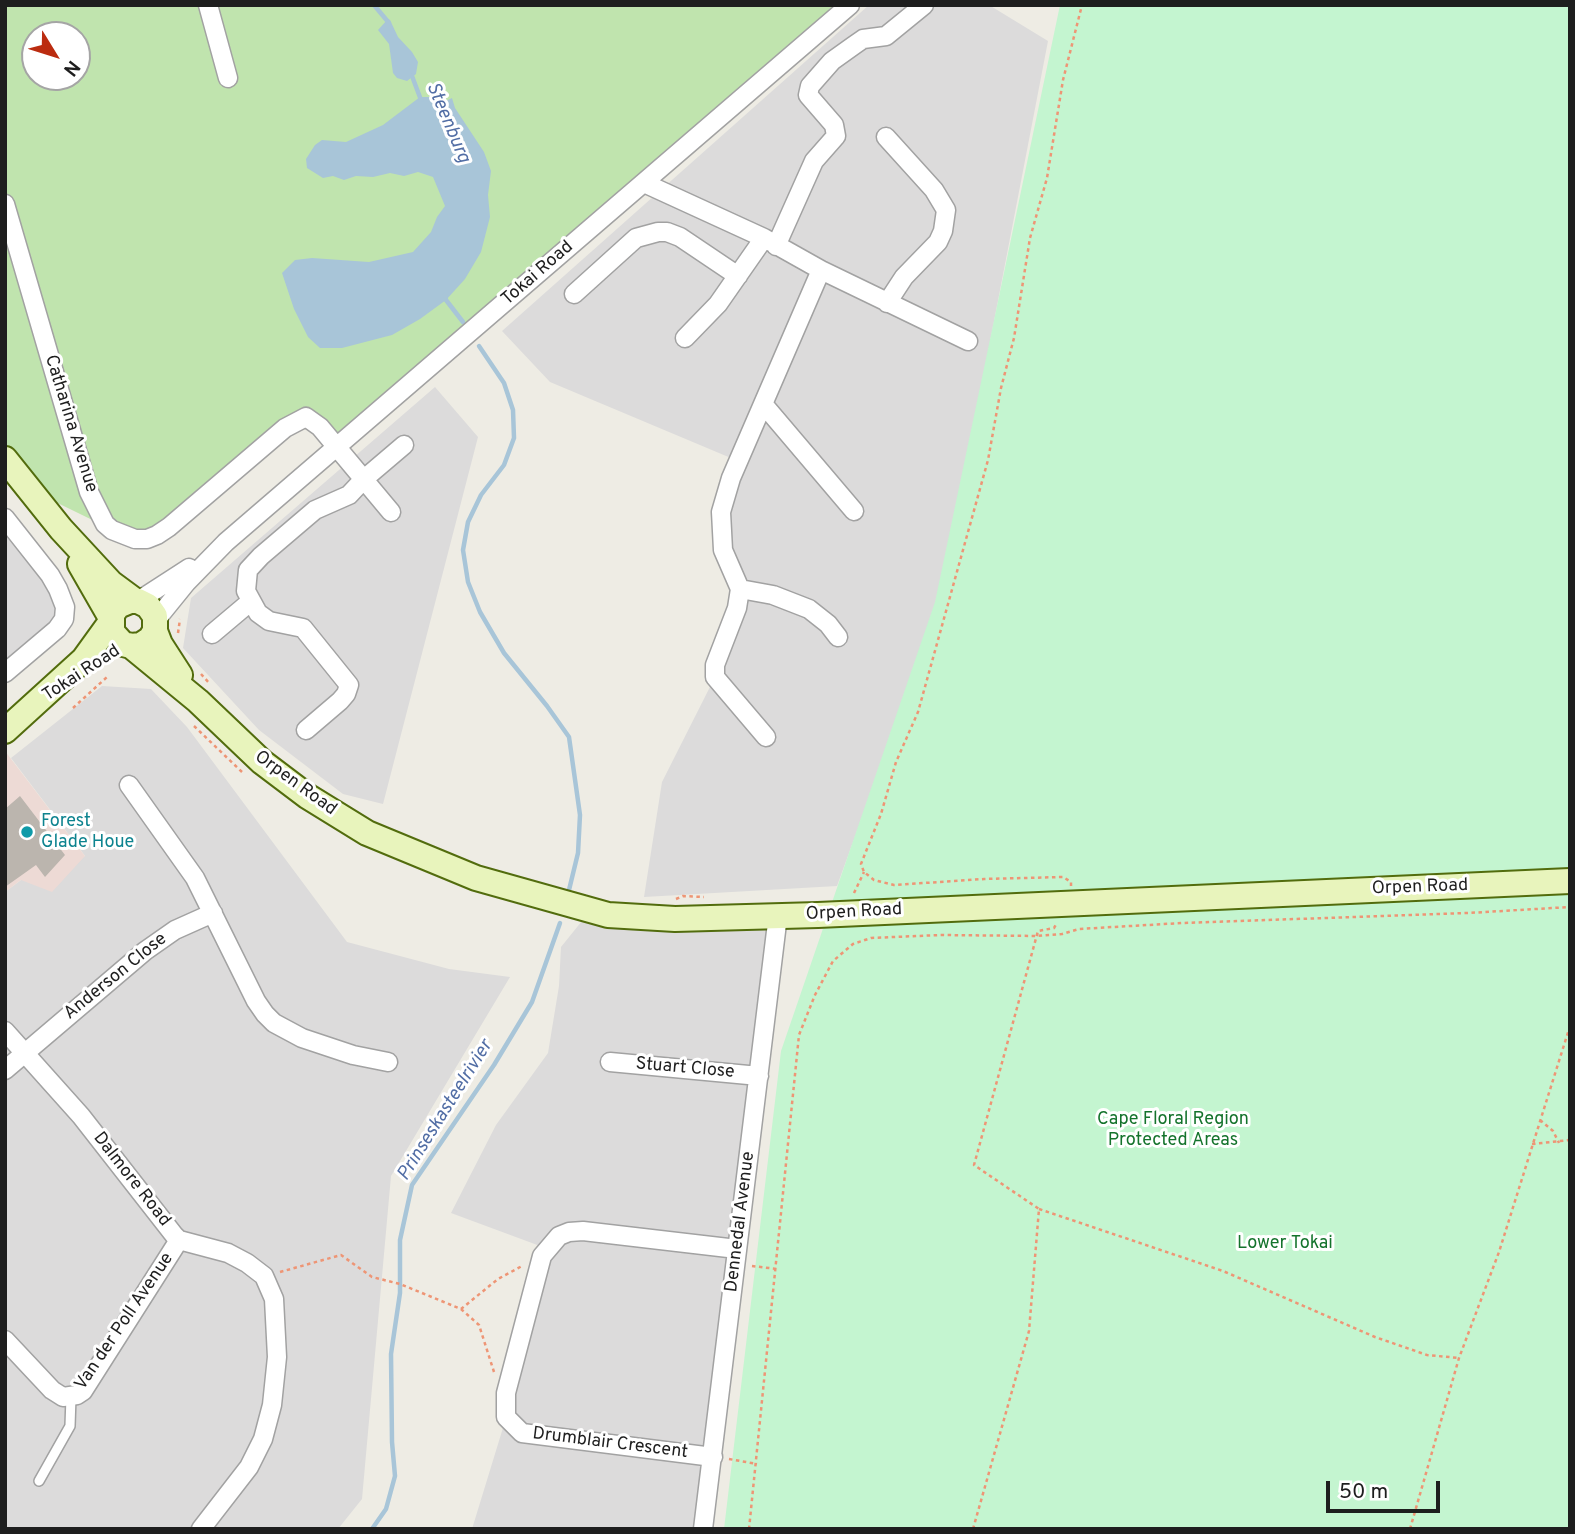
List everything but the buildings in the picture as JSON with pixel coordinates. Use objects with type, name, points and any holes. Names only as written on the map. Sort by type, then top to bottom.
[{"type":"main road","points":[[5,459],[61,530],[111,583],[151,609],[163,630],[146,642],[129,646],[116,639],[111,621],[61,530]]},
{"type":"main road","points":[[111,621],[118,606],[136,601]]},
{"type":"main road","name":"Tokai Road","points":[[5,731],[88,655],[111,621]]},
{"type":"main road","name":"Orpen Road","points":[[163,630],[163,650],[206,694],[262,762],[327,808],[384,842],[476,878],[608,915],[676,919],[818,915],[1570,881]]},
{"type":"main road","name":"Tokai Road","points":[[38,703],[129,646]]},
{"type":"main road","name":"Orpen Road","points":[[129,646],[206,694]]},
{"type":"street","points":[[208,5],[228,78]]},
{"type":"street","name":"Tokai Road","points":[[163,630],[180,588],[226,542],[850,5]]},
{"type":"street","points":[[685,338],[718,304],[738,276],[770,242],[814,161],[836,136],[834,125],[808,95],[810,86],[832,61],[853,46],[863,40],[886,36],[924,5]]},
{"type":"street","points":[[886,137],[934,190],[946,210],[938,243],[904,277],[887,303]]},
{"type":"street","points":[[644,183],[770,242],[821,270],[968,341]]},
{"type":"street","name":"Catharina Avenue","points":[[5,204],[89,492],[98,514],[112,530],[135,539],[147,539],[163,531],[263,446],[298,419],[306,417],[337,447],[391,512]]},
{"type":"street","points":[[574,294],[636,238],[658,232],[680,237],[738,276]]},
{"type":"street","points":[[766,737],[715,677],[715,665],[737,608],[740,589],[723,550],[721,512],[731,478],[821,270]]},
{"type":"street","points":[[764,405],[854,511]]},
{"type":"street","points":[[306,730],[346,694],[349,685],[303,628],[269,621],[258,613],[250,603],[245,584],[251,564],[315,510],[349,495],[404,445]]},
{"type":"street","points":[[5,518],[50,575],[62,598],[65,613],[57,629],[5,673]]},
{"type":"street","name":"Tokai Road","points":[[136,601],[226,542]]},
{"type":"street","points":[[740,589],[773,595],[809,609],[828,624],[838,637]]},
{"type":"street","points":[[212,634],[250,603]]},
{"type":"street","points":[[129,785],[195,878],[256,1000],[274,1023],[302,1038],[353,1055],[388,1062]]},
{"type":"street","name":"Anderson Close","points":[[26,1052],[159,940],[214,913]]},
{"type":"street","name":"Dennedal Avenue","points":[[704,1529],[778,915]]},
{"type":"street","name":"Dalmore Road","points":[[5,1031],[81,1116],[165,1225],[180,1240],[238,1257],[264,1276]]},
{"type":"street","points":[[5,1070],[26,1052]]},
{"type":"street","name":"Stuart Close","points":[[610,1062],[759,1076]]},
{"type":"street","points":[[542,1256],[559,1236],[583,1231],[736,1257]]},
{"type":"street","name":"Van der Poll Avenue","points":[[5,1340],[12,1362],[52,1390],[63,1397],[71,1397],[83,1391],[180,1240]]},
{"type":"street","name":"Drumblair Crescent","points":[[542,1256],[506,1393],[506,1418],[522,1433],[534,1436],[713,1457]]},
{"type":"street","points":[[201,1529],[249,1467],[264,1439],[272,1405],[277,1357],[274,1299],[264,1276]]},
{"type":"lane","points":[[38,1481],[70,1426],[71,1397]]},
{"type":"path","points":[[1071,888],[1071,882],[1063,877],[881,884],[864,872],[861,864],[881,814],[896,762],[918,712],[988,460],[1001,388],[1014,338],[1030,238],[1047,178],[1063,80],[1082,5]]},
{"type":"path","points":[[163,630],[180,614]]},
{"type":"path","points":[[198,670],[206,694]]},
{"type":"path","points":[[73,708],[107,677]]},
{"type":"path","points":[[854,893],[864,872]]},
{"type":"path","points":[[749,1529],[799,1035],[815,995],[833,961],[853,944],[870,938],[941,935],[1037,936],[1062,934],[1079,929],[1182,923],[1570,907]]},
{"type":"path","points":[[1058,921],[1054,928],[1039,929],[974,1165],[1039,1209],[1223,1271],[1375,1337],[1427,1355],[1459,1358]]},
{"type":"path","points":[[1410,1529],[1459,1358],[1499,1252],[1570,1026]]},
{"type":"path","points":[[1540,1120],[1553,1132],[1559,1143]]},
{"type":"path","points":[[1532,1144],[1570,1140]]},
{"type":"path","points":[[973,1529],[1030,1331],[1039,1209]]},
{"type":"path","points":[[264,1276],[341,1255],[372,1277],[400,1284],[461,1308],[478,1325],[495,1375]]},
{"type":"path","points":[[461,1308],[498,1279],[542,1256]]},
{"type":"path","points":[[736,1257],[777,1269]]},
{"type":"path","points":[[713,1457],[757,1464]]},
{"type":"shaded area","points":[[869,5],[989,5],[1048,41],[939,607],[837,886],[644,897],[662,782],[715,677],[737,608],[723,550],[738,461],[550,382],[502,331]]},
{"type":"shaded area","points":[[435,387],[478,437],[383,804],[343,794],[259,730],[183,648],[191,598]]},
{"type":"shaded area","points":[[5,518],[65,607],[5,673]]},
{"type":"shaded area","points":[[102,686],[151,689],[187,727],[347,942],[449,969],[510,977],[391,1176],[362,1499],[338,1529],[5,1529],[5,892],[21,880],[85,856],[11,758]]},
{"type":"shaded area","points":[[5,751],[85,856],[52,892],[21,880],[5,892]]},
{"type":"shaded area","points":[[590,911],[778,915],[703,1529],[472,1529],[506,1418],[540,1246],[451,1213],[496,1125],[548,1053],[559,986],[561,947]]},
{"type":"green space","points":[[5,5],[851,5],[337,447],[298,420],[147,539],[123,535],[29,489],[5,457]]},
{"type":"green space","name":"Cape Floral Region Protected Areas","points":[[1060,5],[1570,5],[1570,1529],[724,1529],[781,1051],[935,602]]},
{"type":"water","points":[[388,19],[418,62],[416,74],[407,81],[397,78],[393,73],[389,44],[378,30]]},
{"type":"water","points":[[420,97],[444,102],[452,98],[455,108],[484,152],[491,171],[488,195],[490,217],[481,252],[465,279],[446,300],[420,319],[392,335],[342,348],[320,348],[308,337],[294,309],[282,273],[295,260],[312,258],[369,262],[413,252],[431,232],[445,206],[433,177],[418,172],[404,176],[390,173],[373,177],[356,176],[344,180],[333,176],[323,178],[307,168],[306,159],[315,145],[322,140],[346,142],[383,125]]},
{"type":"waterway","name":"Steenburg","points":[[374,5],[389,23]]},
{"type":"waterway","name":"Steenburg","points":[[412,76],[421,100]]},
{"type":"waterway","name":"Prinseskasteelrivier","points":[[445,295],[463,322]]},
{"type":"waterway","name":"Prinseskasteelrivier","points":[[479,346],[504,383],[513,410],[514,438],[504,465],[481,495],[468,522],[463,550],[468,582],[480,612],[504,653],[569,737],[580,815],[578,853],[569,890]]},
{"type":"waterway","name":"Prinseskasteelrivier","points":[[372,1529],[386,1509],[395,1476],[391,1354],[400,1293],[400,1240],[412,1185],[494,1065],[532,1002],[560,923]]},
{"type":"place","name":"Forest Glade Houe","points":[[27,832]]},
{"type":"park label","name":"Lower Tokai","points":[[1285,1244]]}]
